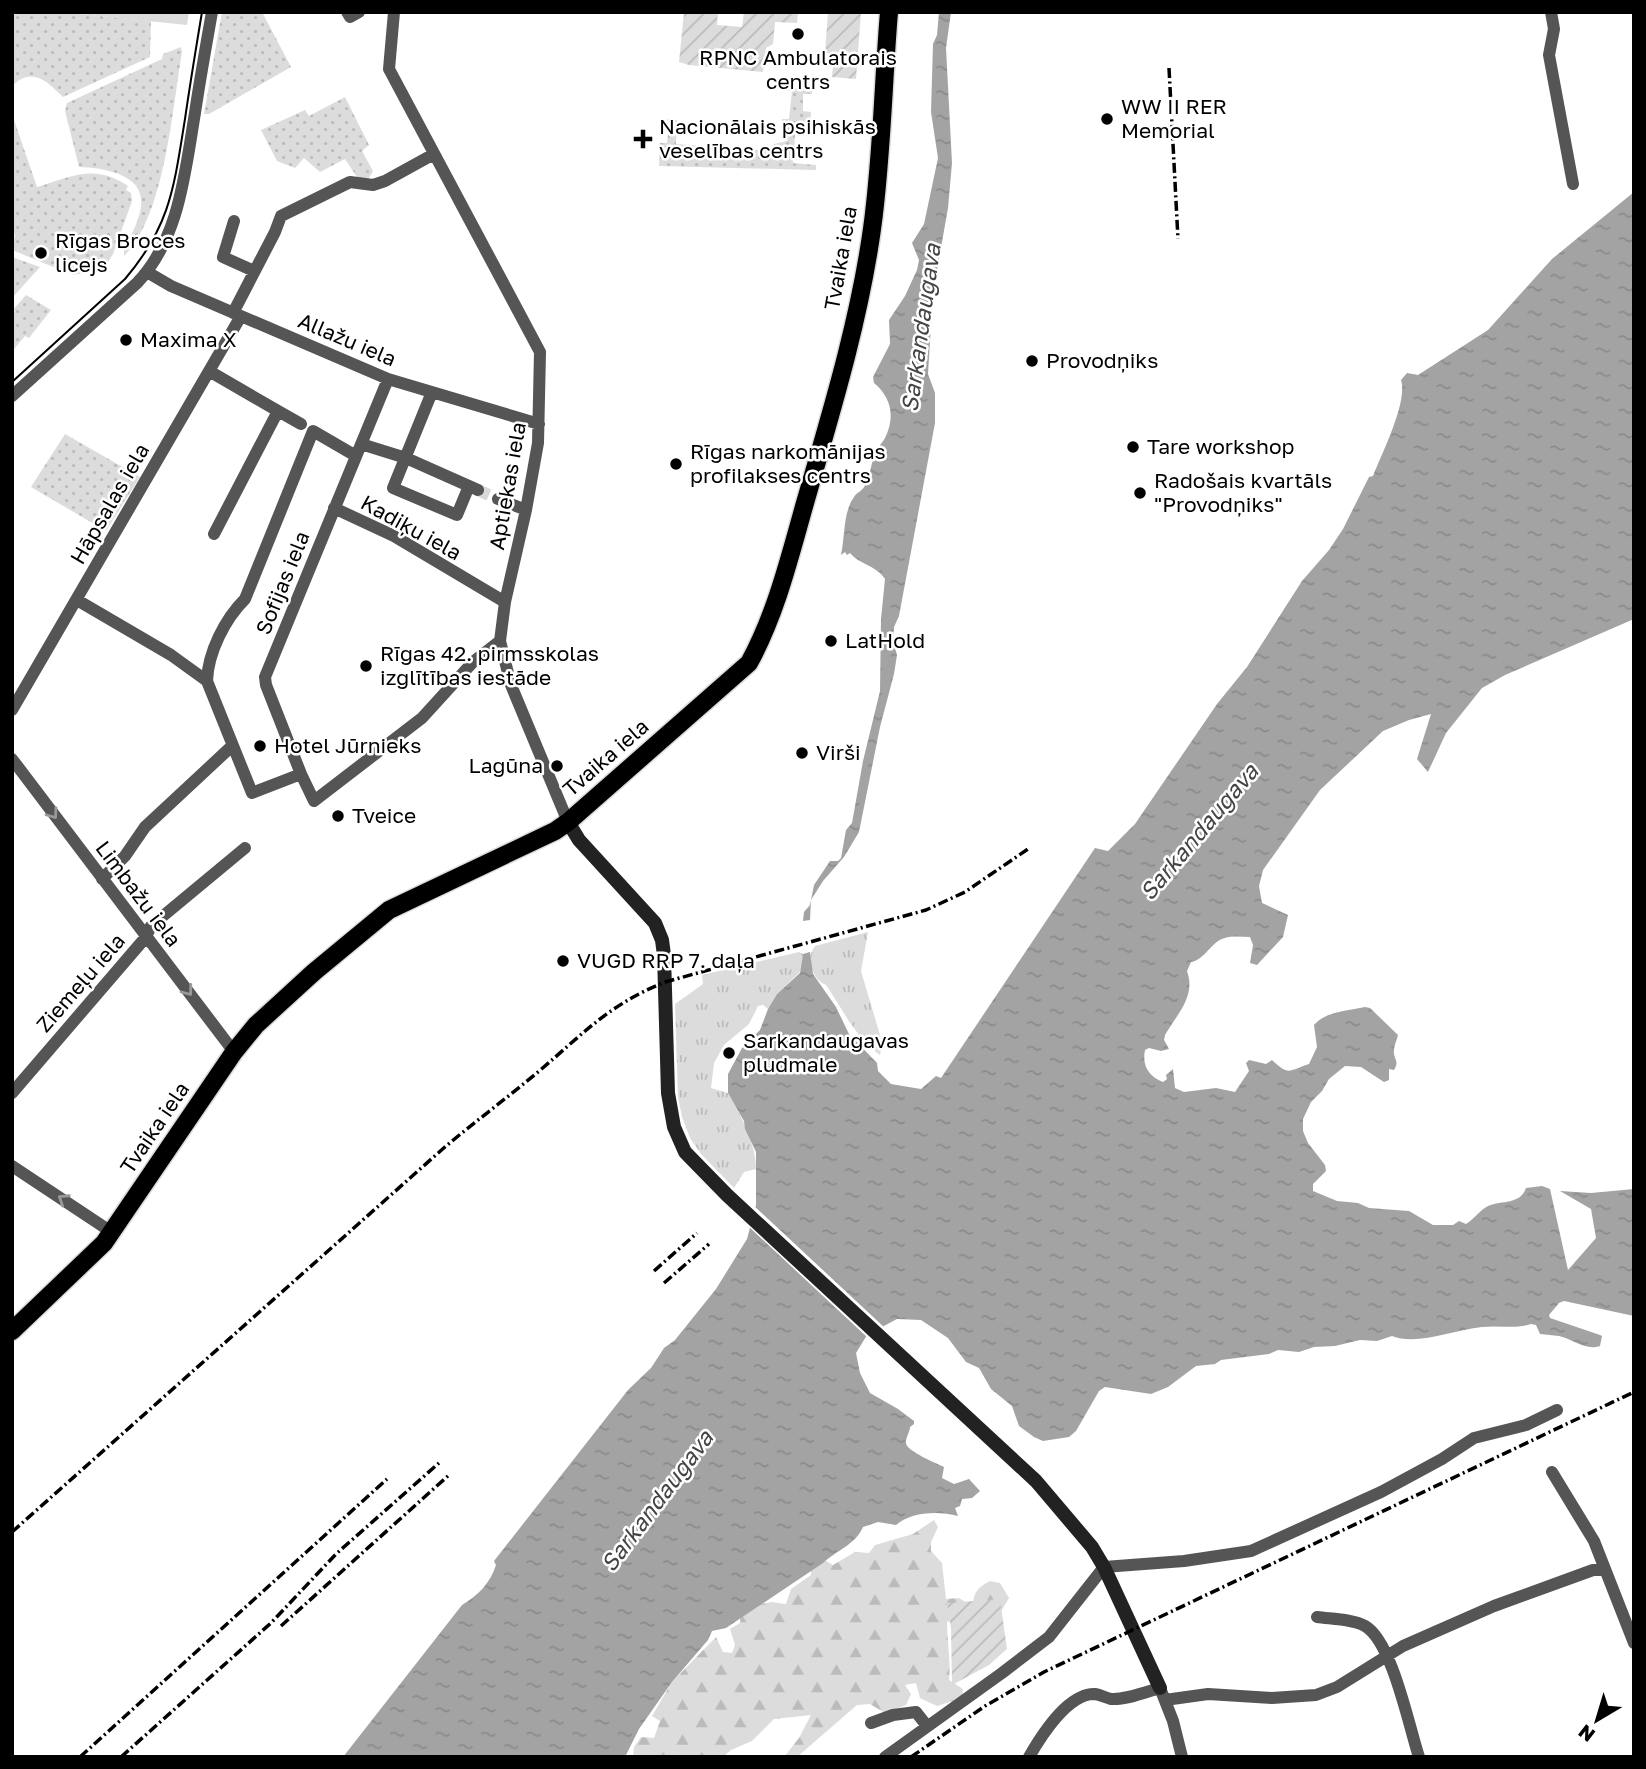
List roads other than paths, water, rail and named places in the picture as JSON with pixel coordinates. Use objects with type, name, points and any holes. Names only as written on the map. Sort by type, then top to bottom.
[{"type":"main road","name":"Tvaika iela","points":[[12,1331],[113,1233],[234,1052],[256,1025],[314,972],[389,910],[555,831],[568,822],[749,663],[763,633],[795,539],[830,416],[865,270],[874,213],[889,12]]},
{"type":"street","points":[[12,396],[147,272],[165,243],[180,198],[212,12]]},
{"type":"street","points":[[347,12],[350,17],[359,12]]},
{"type":"street","name":"Aptiekas iela","points":[[394,12],[389,69],[540,352],[539,424],[526,510],[505,603],[500,641],[510,685],[568,822]]},
{"type":"street","points":[[1551,12],[1554,29],[1549,55],[1573,184]]},
{"type":"street","name":"Hāpsalas iela","points":[[12,710],[209,371],[281,216],[349,182],[373,185],[385,181],[434,154]]},
{"type":"street","points":[[234,221],[223,257],[254,271]]},
{"type":"street","name":"Allažu iela","points":[[147,272],[167,284],[388,380],[539,424]]},
{"type":"street","points":[[209,371],[300,424]]},
{"type":"street","name":"Sofijas iela","points":[[388,380],[265,677],[265,685],[314,801],[422,718],[473,662],[500,641]]},
{"type":"street","points":[[301,774],[252,793],[206,681],[207,667],[231,614],[245,599],[313,431],[359,450],[406,458],[473,488],[457,515],[393,488],[406,458],[432,392]]},
{"type":"street","points":[[214,534],[278,411]]},
{"type":"street","points":[[498,499],[526,510]]},
{"type":"street","name":"Kadiķu iela","points":[[334,508],[394,536],[505,603]]},
{"type":"street","points":[[76,600],[171,655],[206,681]]},
{"type":"street","points":[[102,879],[125,856],[145,827],[232,746]]},
{"type":"street","name":"Limbažu iela","points":[[12,759],[234,1052]]},
{"type":"street","points":[[568,822],[579,840],[646,911],[660,931],[669,1107],[685,1152],[727,1195],[1036,1481],[1091,1547],[1104,1567],[1162,1694],[1173,1721],[1182,1757]]},
{"type":"street","name":"Ziemeļu iela","points":[[12,1093],[146,937],[151,926],[245,848]]},
{"type":"street","points":[[12,1166],[113,1233]]},
{"type":"street","points":[[885,1757],[1002,1674],[1049,1637],[1104,1567],[1184,1561],[1251,1551],[1381,1492],[1474,1438],[1526,1425],[1557,1410]]},
{"type":"street","points":[[1552,1472],[1594,1541],[1603,1570],[1634,1643]]},
{"type":"street","points":[[1029,1757],[1043,1732],[1055,1718],[1074,1703],[1096,1694],[1114,1699],[1162,1694],[1272,1698],[1316,1695],[1337,1687],[1404,1646],[1494,1606],[1594,1570],[1603,1570]]},
{"type":"street","points":[[1317,1617],[1366,1626],[1388,1655],[1419,1757]]},
{"type":"street","points":[[871,1723],[893,1715],[916,1712],[927,1726]]},
{"type":"water","name":"Sarkandaugava","points":[[939,12],[951,12],[946,48],[952,163],[948,208],[933,293],[928,374],[935,393],[935,423],[899,616],[894,627],[893,641],[897,655],[894,674],[880,727],[859,832],[844,857],[811,900],[814,885],[830,861],[838,861],[841,858],[846,830],[852,823],[863,761],[880,691],[881,619],[885,579],[850,553],[841,555],[850,503],[864,487],[876,452],[889,429],[890,407],[873,377],[890,344],[889,320],[905,296],[917,270],[919,260],[912,243],[924,224],[938,158],[931,112],[933,44],[937,35]]},
{"type":"water","name":"Sarkandaugava","points":[[1634,192],[1634,619],[1505,675],[1482,688],[1446,733],[1428,772],[1417,759],[1431,714],[1383,731],[1320,790],[1263,870],[1259,886],[1262,903],[1288,915],[1283,937],[1257,965],[1250,963],[1253,945],[1250,937],[1222,939],[1196,961],[1191,962],[1187,971],[1187,996],[1165,1035],[1164,1040],[1169,1049],[1161,1051],[1149,1048],[1144,1055],[1145,1065],[1158,1080],[1163,1082],[1173,1069],[1175,1088],[1184,1092],[1216,1088],[1235,1092],[1249,1071],[1246,1063],[1249,1060],[1266,1064],[1272,1060],[1289,1071],[1309,1064],[1317,1047],[1314,1025],[1319,1020],[1338,1012],[1370,1008],[1398,1035],[1394,1048],[1396,1067],[1394,1070],[1389,1069],[1389,1080],[1384,1082],[1361,1067],[1345,1066],[1329,1079],[1311,1102],[1303,1119],[1303,1131],[1308,1143],[1325,1165],[1326,1171],[1313,1184],[1313,1191],[1337,1201],[1358,1203],[1369,1208],[1409,1211],[1433,1225],[1453,1225],[1459,1221],[1466,1224],[1488,1206],[1515,1200],[1526,1188],[1542,1186],[1550,1189],[1568,1270],[1596,1238],[1591,1209],[1560,1191],[1591,1193],[1634,1189],[1634,1316],[1564,1301],[1559,1303],[1549,1315],[1550,1318],[1602,1336],[1600,1346],[1595,1347],[1584,1346],[1559,1336],[1540,1334],[1536,1325],[1531,1324],[1482,1327],[1424,1338],[1402,1339],[1392,1336],[1377,1341],[1360,1340],[1335,1346],[1314,1347],[1299,1352],[1278,1350],[1269,1354],[1221,1360],[1215,1364],[1196,1366],[1168,1387],[1151,1394],[1105,1387],[1099,1391],[1076,1431],[1069,1437],[1043,1441],[1019,1426],[1012,1406],[991,1389],[979,1368],[966,1362],[948,1338],[921,1320],[897,1319],[867,1335],[856,1353],[860,1373],[870,1393],[914,1421],[906,1440],[907,1446],[944,1467],[942,1478],[954,1484],[969,1479],[980,1491],[972,1498],[962,1499],[960,1506],[955,1508],[958,1516],[926,1513],[902,1520],[896,1525],[878,1522],[863,1527],[851,1543],[823,1563],[726,1628],[712,1631],[708,1640],[672,1682],[639,1729],[625,1757],[343,1757],[462,1605],[487,1583],[496,1565],[494,1561],[628,1390],[651,1368],[664,1348],[675,1340],[716,1289],[747,1239],[756,1205],[756,1152],[744,1121],[728,1093],[728,1074],[742,1048],[760,1030],[777,994],[800,973],[803,954],[810,952],[813,974],[836,1007],[849,1034],[877,1063],[878,1071],[891,1084],[921,1089],[936,1076],[941,1078],[1095,848],[1108,851],[1135,824],[1217,704],[1247,667],[1302,581],[1343,529],[1369,477],[1373,476],[1393,428],[1401,401],[1401,380],[1407,373],[1418,375],[1488,330],[1552,259]]},
{"type":"water","points":[[811,900],[810,920],[803,921],[804,912]]},
{"type":"tunnel","points":[[478,490],[498,499]]},
{"type":"tram line","points":[[12,382],[125,279],[152,241],[173,185],[202,12]]},
{"type":"railway","points":[[1169,68],[1178,239]]},
{"type":"railway","points":[[12,1532],[446,1146],[627,1000],[665,982],[926,910],[965,892],[1028,849]]},
{"type":"railway","points":[[654,1271],[697,1233]]},
{"type":"railway","points":[[664,1283],[709,1244]]},
{"type":"railway","points":[[911,1757],[985,1706],[1044,1672],[1634,1392]]},
{"type":"railway","points":[[121,1757],[271,1623],[336,1554],[439,1463]]},
{"type":"railway","points":[[281,1626],[449,1475]]},
{"type":"railway","points":[[80,1757],[387,1479]]},
{"type":"place","name":"RPNC Ambulatorais centrs","points":[[798,34]]},
{"type":"place","name":"WW II RER Memorial","points":[[1107,119]]},
{"type":"place","name":"Nacionālais psihiskās veselības centrs","points":[[643,139]]},
{"type":"place","name":"Rīgas Broces licejs","points":[[41,253]]},
{"type":"place","name":"Maxima X","points":[[126,340]]},
{"type":"place","name":"Provodņiks","points":[[1032,361]]},
{"type":"place","name":"Tare workshop","points":[[1133,447]]},
{"type":"place","name":"Rīgas narkomānijas profilakses centrs","points":[[676,464]]},
{"type":"place","name":"Radošais kvartāls \"Provodņiks\"","points":[[1140,493]]},
{"type":"place","name":"LatHold","points":[[831,641]]},
{"type":"place","name":"Rīgas 42. pirmsskolas izglītības iestāde","points":[[366,666]]},
{"type":"place","name":"Hotel Jūrnieks","points":[[260,746]]},
{"type":"place","name":"Virši","points":[[802,753]]},
{"type":"place","name":"Lagūna","points":[[557,766]]},
{"type":"place","name":"Tveice","points":[[338,816]]},
{"type":"place","name":"VUGD RRP 7. daļa","points":[[563,961]]},
{"type":"place","name":"Sarkandaugavas pludmale","points":[[729,1053]]}]
